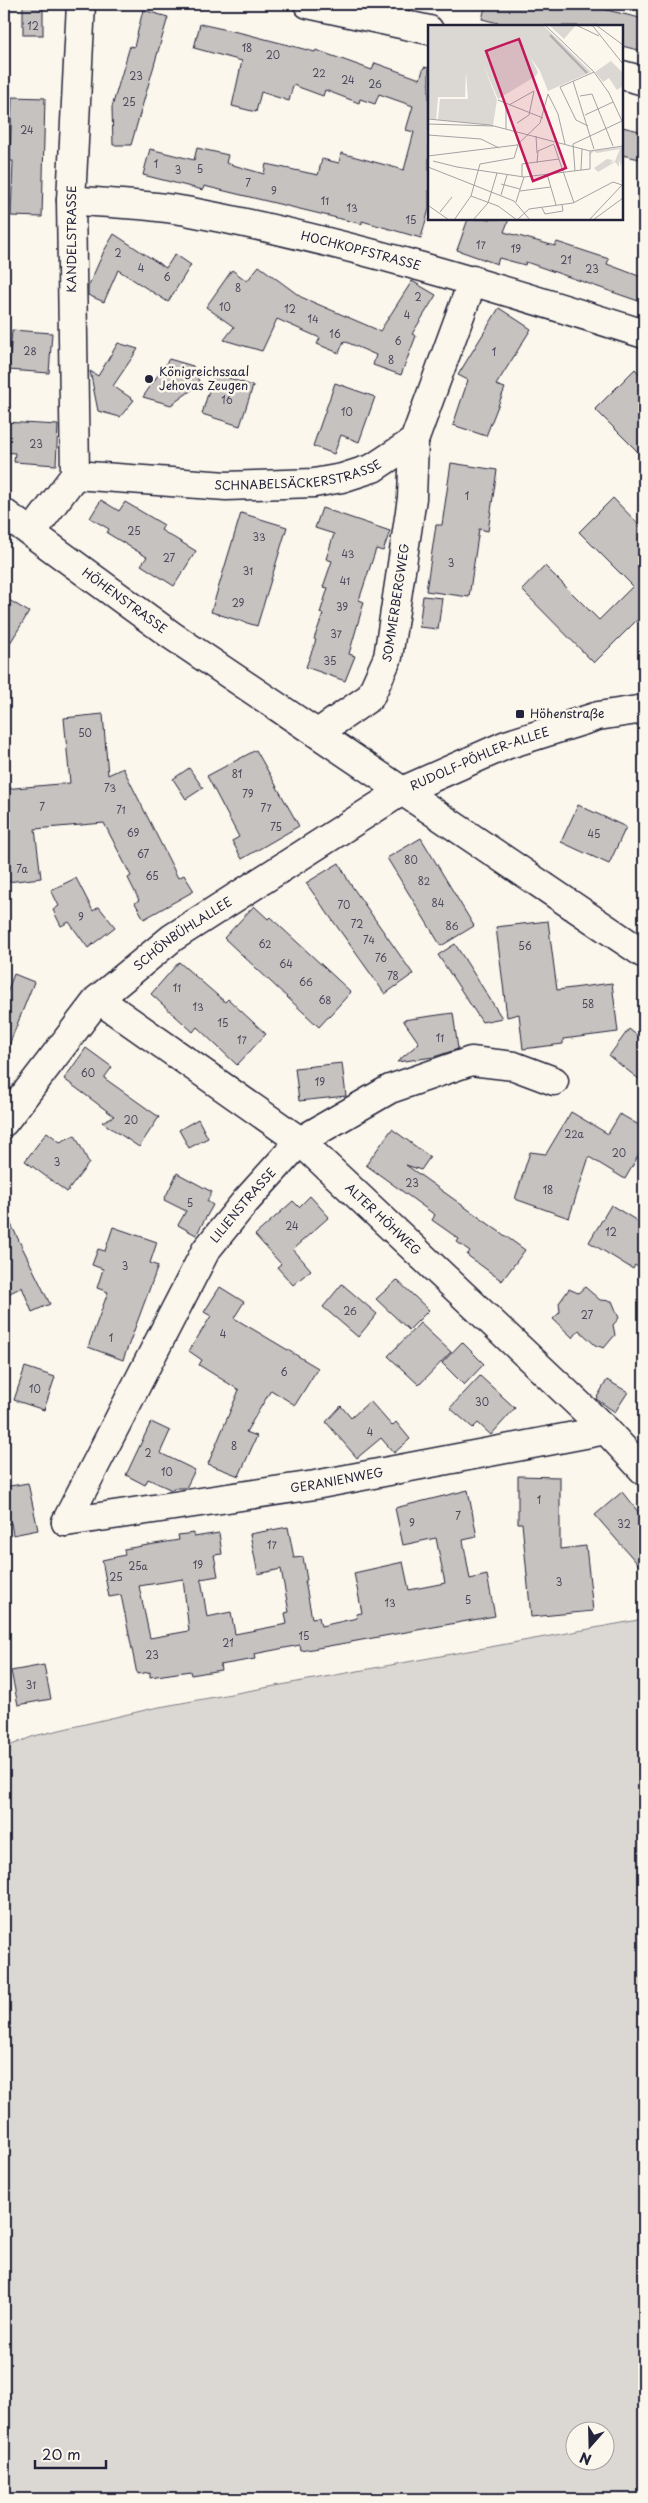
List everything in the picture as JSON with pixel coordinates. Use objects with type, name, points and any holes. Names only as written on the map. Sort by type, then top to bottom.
[{"type":"street","name":"KANDELSTRASSE","points":[[75,475],[70,200],[81,4]]},
{"type":"street","points":[[308,4],[363,10],[428,30]]},
{"type":"street","points":[[623,76],[644,81]]},
{"type":"street","name":"HOCHKOPFSTRASSE","points":[[70,200],[189,212],[432,268],[644,334]]},
{"type":"street","points":[[414,440],[474,280]]},
{"type":"street","name":"SCHNABELSÄCKERSTRASSE","points":[[75,475],[226,486],[314,483],[342,478],[374,468],[414,440]]},
{"type":"street","name":"SOMMERBERGWEG","points":[[318,733],[370,697],[388,657],[412,498],[414,440]]},
{"type":"street","points":[[32,532],[75,475]]},
{"type":"street","name":"HÖHENSTRASSE","points":[[4,513],[171,635],[644,954]]},
{"type":"street","name":"RUDOLF-PÖHLER-ALLEE","points":[[402,790],[506,744],[598,716],[644,709]]},
{"type":"street","name":"SCHÖNBÜHLALLEE","points":[[4,1122],[98,999],[172,938],[402,790]]},
{"type":"street","name":"ALTER HÖHWEG","points":[[98,999],[300,1141],[606,1430],[641,1459]]},
{"type":"street","name":"LILIENSTRASSE","points":[[66,1522],[206,1250],[245,1202],[300,1141],[390,1089],[470,1061],[514,1066],[554,1081]]},
{"type":"street","name":"GERANIENWEG","points":[[66,1522],[315,1485],[606,1430]]},
{"type":"shaded area","points":[[644,1619],[644,2499],[4,2499],[4,1748],[34,1736],[154,1708]]},
{"type":"building","points":[[23,4],[43,4],[43,35],[23,35]]},
{"type":"building","points":[[486,4],[582,4],[644,19],[642,51],[623,46],[623,25],[506,25],[482,19]]},
{"type":"building","points":[[143,10],[168,17],[131,145],[113,145],[112,107],[130,46],[134,47]]},
{"type":"building","points":[[200,24],[315,52],[316,50],[372,70],[375,63],[420,79],[424,67],[428,68],[428,213],[421,238],[362,221],[362,224],[204,186],[203,190],[143,175],[150,149],[194,160],[197,148],[228,155],[226,163],[264,174],[266,164],[318,175],[322,159],[339,163],[341,153],[404,170],[414,132],[406,130],[413,106],[379,94],[375,104],[360,99],[359,103],[325,90],[323,96],[293,85],[289,101],[261,92],[256,112],[232,106],[242,61],[194,48]]},
{"type":"building","points":[[12,97],[45,98],[42,217],[11,216],[13,161],[10,161]]},
{"type":"building","points":[[623,127],[644,132],[644,160],[623,155]]},
{"type":"building","points":[[468,220],[509,220],[504,232],[555,246],[557,242],[609,259],[607,264],[644,278],[644,303],[526,262],[525,265],[499,258],[497,264],[457,250]]},
{"type":"building","points":[[114,234],[166,268],[175,254],[191,265],[168,302],[118,270],[104,302],[88,295],[88,287]]},
{"type":"building","points":[[259,266],[301,297],[380,331],[412,281],[436,295],[412,334],[416,336],[401,375],[373,365],[376,355],[344,341],[339,353],[317,344],[320,338],[277,319],[262,351],[224,340],[234,327],[206,307],[232,270],[247,281]]},
{"type":"building","points":[[499,308],[531,329],[496,385],[505,388],[486,436],[453,425],[468,380],[458,375]]},
{"type":"building","points":[[12,330],[52,333],[49,373],[9,370]]},
{"type":"building","points":[[118,343],[138,349],[113,386],[134,400],[120,417],[98,411],[90,371],[98,376]]},
{"type":"building","points":[[169,359],[193,366],[200,384],[171,405],[143,397]]},
{"type":"building","points":[[635,369],[644,379],[644,458],[595,409]]},
{"type":"building","points":[[214,373],[253,386],[240,426],[202,414]]},
{"type":"building","points":[[335,383],[375,397],[359,442],[341,435],[334,454],[313,446]]},
{"type":"building","points":[[4,422],[58,425],[56,465],[14,462],[15,453],[4,452]]},
{"type":"building","points":[[451,463],[497,470],[488,531],[479,529],[469,597],[426,591],[436,525],[442,525]]},
{"type":"building","points":[[613,498],[644,530],[644,613],[594,663],[522,590],[545,566],[599,620],[633,586],[579,532]]},
{"type":"building","points":[[101,500],[119,511],[125,502],[164,525],[161,530],[196,551],[174,586],[141,565],[147,557],[107,533],[109,529],[90,518]]},
{"type":"building","points":[[322,508],[390,531],[383,551],[376,549],[359,600],[364,602],[349,654],[355,656],[345,681],[306,667],[323,614],[320,613],[328,588],[323,587],[332,561],[326,559],[334,534],[315,528]]},
{"type":"building","points":[[241,513],[287,527],[257,626],[211,612]]},
{"type":"building","points":[[423,596],[442,598],[438,629],[419,627]]},
{"type":"building","points":[[4,597],[29,612],[4,653]]},
{"type":"building","points":[[103,714],[108,775],[123,768],[178,878],[184,875],[194,891],[144,919],[135,903],[139,900],[128,878],[131,876],[104,823],[35,829],[41,878],[7,882],[4,859],[4,789],[70,783],[64,718]]},
{"type":"building","points":[[256,750],[299,826],[242,859],[232,841],[239,837],[207,776]]},
{"type":"building","points":[[189,768],[203,788],[186,799],[173,779]]},
{"type":"building","points":[[578,805],[626,827],[609,864],[561,842]]},
{"type":"building","points":[[421,838],[474,926],[441,946],[387,858]]},
{"type":"building","points":[[339,863],[349,882],[413,974],[385,994],[306,883]]},
{"type":"building","points":[[76,878],[93,911],[99,907],[115,927],[88,948],[69,922],[61,926],[53,910],[59,906],[51,890]]},
{"type":"building","points":[[254,906],[268,919],[270,917],[351,992],[319,1027],[224,938]]},
{"type":"building","points":[[548,921],[557,990],[612,983],[618,1032],[563,1039],[563,1044],[523,1049],[519,1014],[507,1017],[496,927]]},
{"type":"building","points":[[455,944],[502,1018],[482,1022],[438,955]]},
{"type":"building","points":[[179,962],[225,1002],[228,999],[266,1034],[237,1065],[197,1027],[193,1032],[151,994]]},
{"type":"building","points":[[14,974],[34,982],[5,1055],[4,1000]]},
{"type":"building","points":[[453,1013],[458,1049],[434,1057],[397,1062],[419,1043],[403,1020]]},
{"type":"building","points":[[629,1029],[644,1041],[644,1083],[609,1056]]},
{"type":"building","points":[[86,1048],[112,1067],[104,1078],[159,1117],[139,1147],[102,1122],[114,1116],[64,1079]]},
{"type":"building","points":[[342,1063],[346,1096],[299,1101],[295,1068]]},
{"type":"building","points":[[571,1112],[608,1134],[620,1114],[644,1128],[644,1146],[625,1179],[589,1157],[569,1218],[515,1199],[530,1152],[546,1154]]},
{"type":"building","points":[[198,1119],[208,1138],[189,1148],[179,1130]]},
{"type":"building","points":[[392,1129],[430,1157],[421,1170],[406,1165],[525,1250],[502,1281],[467,1255],[470,1251],[457,1242],[459,1239],[432,1220],[435,1215],[366,1165]]},
{"type":"building","points":[[47,1132],[60,1142],[75,1135],[89,1163],[67,1192],[25,1161]]},
{"type":"building","points":[[177,1173],[212,1192],[207,1201],[213,1205],[196,1235],[178,1225],[186,1211],[164,1200]]},
{"type":"building","points":[[310,1196],[329,1217],[293,1249],[311,1270],[293,1285],[277,1267],[281,1264],[255,1235],[293,1201],[299,1207]]},
{"type":"building","points":[[611,1205],[644,1225],[644,1271],[635,1265],[633,1269],[589,1242]]},
{"type":"building","points":[[4,1210],[50,1304],[32,1312],[22,1287],[4,1296]]},
{"type":"building","points":[[113,1227],[157,1242],[150,1263],[158,1266],[123,1360],[88,1347],[108,1292],[97,1288],[103,1269],[92,1265],[98,1249],[105,1251]]},
{"type":"building","points":[[397,1280],[429,1310],[409,1330],[376,1299]]},
{"type":"building","points":[[342,1284],[377,1314],[358,1337],[323,1307]]},
{"type":"building","points":[[220,1287],[244,1302],[234,1318],[318,1368],[295,1405],[271,1390],[246,1432],[257,1436],[239,1476],[208,1464],[239,1390],[199,1365],[202,1360],[189,1351],[211,1316],[204,1312]]},
{"type":"building","points":[[585,1287],[600,1300],[612,1301],[619,1318],[613,1325],[615,1335],[604,1348],[595,1345],[579,1330],[573,1338],[553,1319],[560,1312],[559,1303],[569,1289],[578,1293]]},
{"type":"building","points":[[420,1323],[451,1352],[419,1385],[388,1356]]},
{"type":"building","points":[[462,1342],[484,1364],[464,1385],[442,1363]]},
{"type":"building","points":[[25,1367],[55,1377],[44,1410],[14,1400]]},
{"type":"building","points":[[480,1376],[515,1408],[491,1435],[478,1423],[473,1428],[450,1408]]},
{"type":"building","points":[[607,1380],[628,1392],[615,1412],[596,1399]]},
{"type":"building","points":[[370,1401],[392,1426],[396,1422],[410,1439],[394,1453],[381,1438],[357,1458],[326,1422],[341,1406],[351,1418]]},
{"type":"building","points":[[151,1422],[170,1431],[160,1453],[195,1470],[186,1488],[173,1488],[172,1490],[148,1479],[145,1485],[126,1475]]},
{"type":"building","points":[[518,1476],[560,1477],[560,1549],[586,1546],[593,1611],[531,1617],[522,1523],[518,1523]]},
{"type":"building","points":[[28,1483],[38,1530],[13,1535],[11,1523],[4,1525],[4,1487]]},
{"type":"building","points":[[468,1490],[477,1537],[463,1540],[470,1579],[487,1575],[495,1616],[301,1651],[300,1645],[254,1654],[255,1659],[220,1665],[221,1670],[191,1675],[190,1671],[150,1677],[150,1672],[137,1674],[121,1595],[109,1597],[102,1560],[125,1555],[124,1549],[179,1540],[178,1535],[194,1533],[194,1537],[219,1533],[222,1554],[214,1555],[218,1576],[201,1579],[207,1617],[231,1612],[235,1634],[287,1624],[285,1613],[289,1612],[281,1569],[258,1574],[250,1534],[288,1527],[294,1558],[303,1557],[307,1580],[305,1581],[312,1618],[319,1617],[321,1626],[357,1618],[356,1614],[362,1613],[354,1573],[403,1562],[409,1590],[445,1583],[436,1538],[403,1545],[395,1508]],"holes":[[[183,1579],[189,1631],[150,1638],[139,1586]]]},
{"type":"building","points":[[622,1492],[644,1519],[644,1571],[595,1515]]},
{"type":"building","points":[[44,1665],[51,1699],[18,1705],[11,1671]]},
{"type":"place","name":"Königreichssaal Jehovas Zeugen","points":[[149,379]]},
{"type":"place","name":"Höhenstraße","points":[[520,714]]}]
